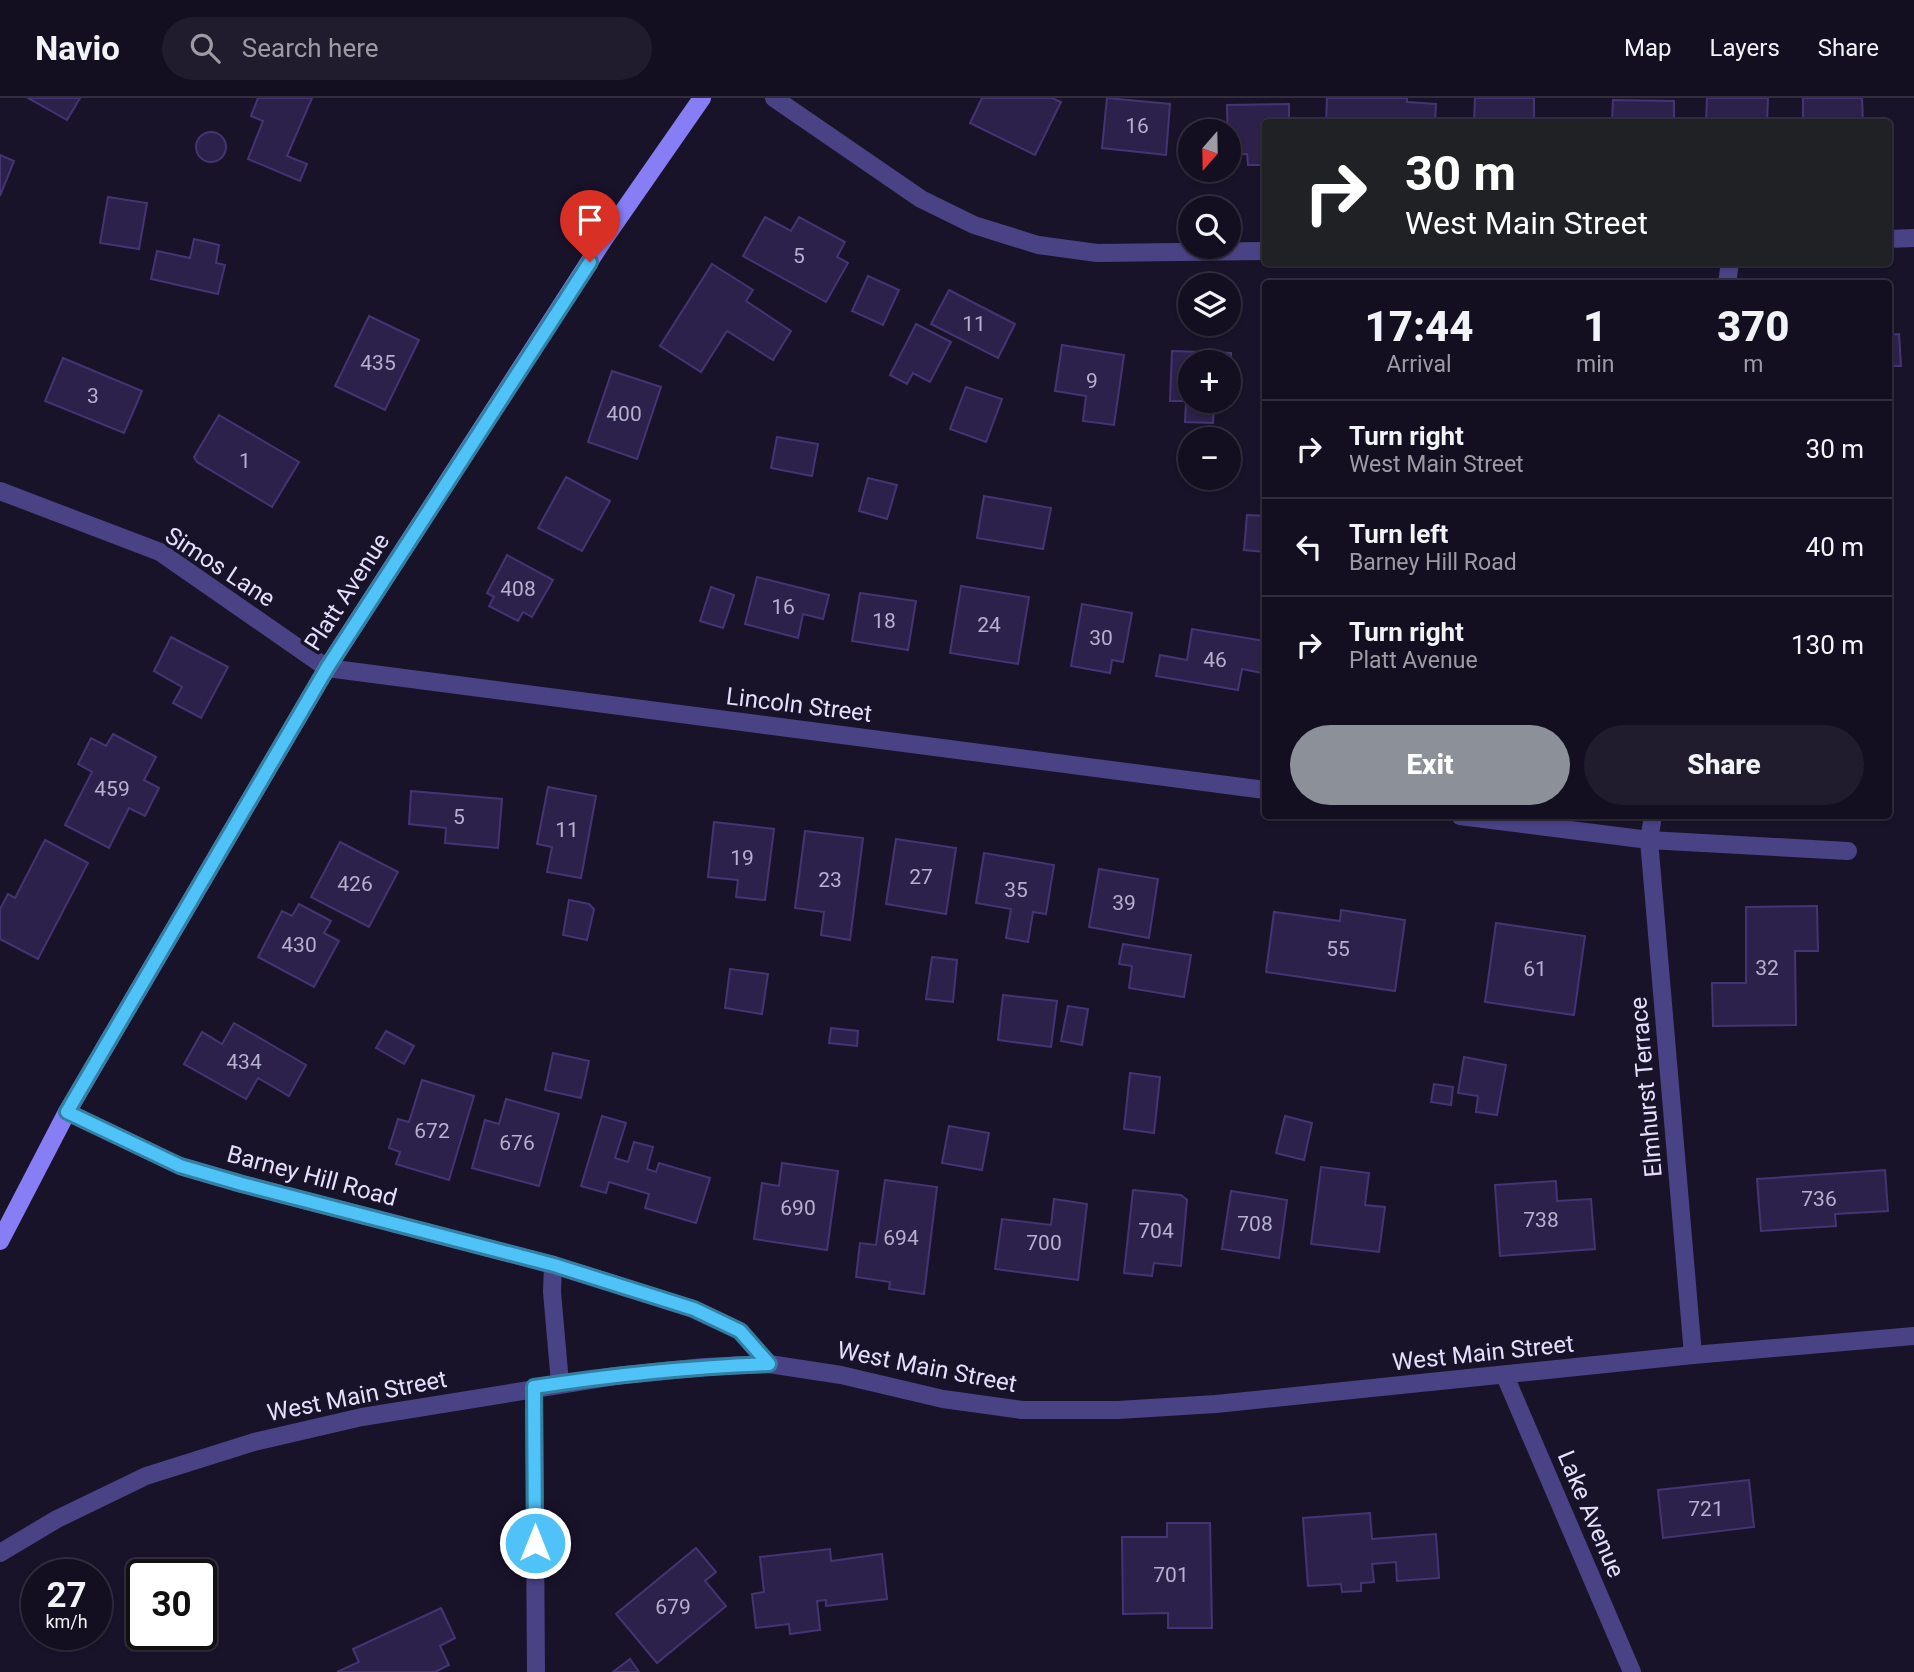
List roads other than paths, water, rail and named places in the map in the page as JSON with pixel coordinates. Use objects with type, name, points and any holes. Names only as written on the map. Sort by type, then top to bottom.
[{"type":"main road","name":"Platt Avenue","points":[[0,1241],[67,1112],[327,668],[604,239],[702,98]]},
{"type":"street","points":[[774,98],[921,199],[974,225],[1038,245],[1097,253],[1262,251]]},
{"type":"street","points":[[1892,239],[1914,239]]},
{"type":"street","name":"Simos Lane","points":[[0,491],[160,552],[327,668]]},
{"type":"street","name":"Lincoln Street","points":[[327,668],[1262,790]]},
{"type":"street","points":[[1484,819],[1649,840],[1848,851]]},
{"type":"street","name":"Elmhurst Terrace","points":[[1652,819],[1649,840],[1693,1354]]},
{"type":"street","name":"Barney Hill Road","points":[[67,1112],[180,1166],[554,1265],[694,1309],[740,1331],[769,1364]]},
{"type":"street","points":[[554,1265],[552,1292],[560,1383]]},
{"type":"street","name":"West Main Street","points":[[0,1553],[57,1519],[146,1476],[254,1442],[362,1417],[560,1383],[704,1367],[769,1364],[841,1375],[943,1399],[1022,1410],[1118,1410],[1216,1404],[1505,1376],[1693,1354],[1914,1336]]},
{"type":"street","name":"Lake Avenue","points":[[1505,1376],[1632,1672]]},
{"type":"street","points":[[534,1387],[536,1672]]}]
